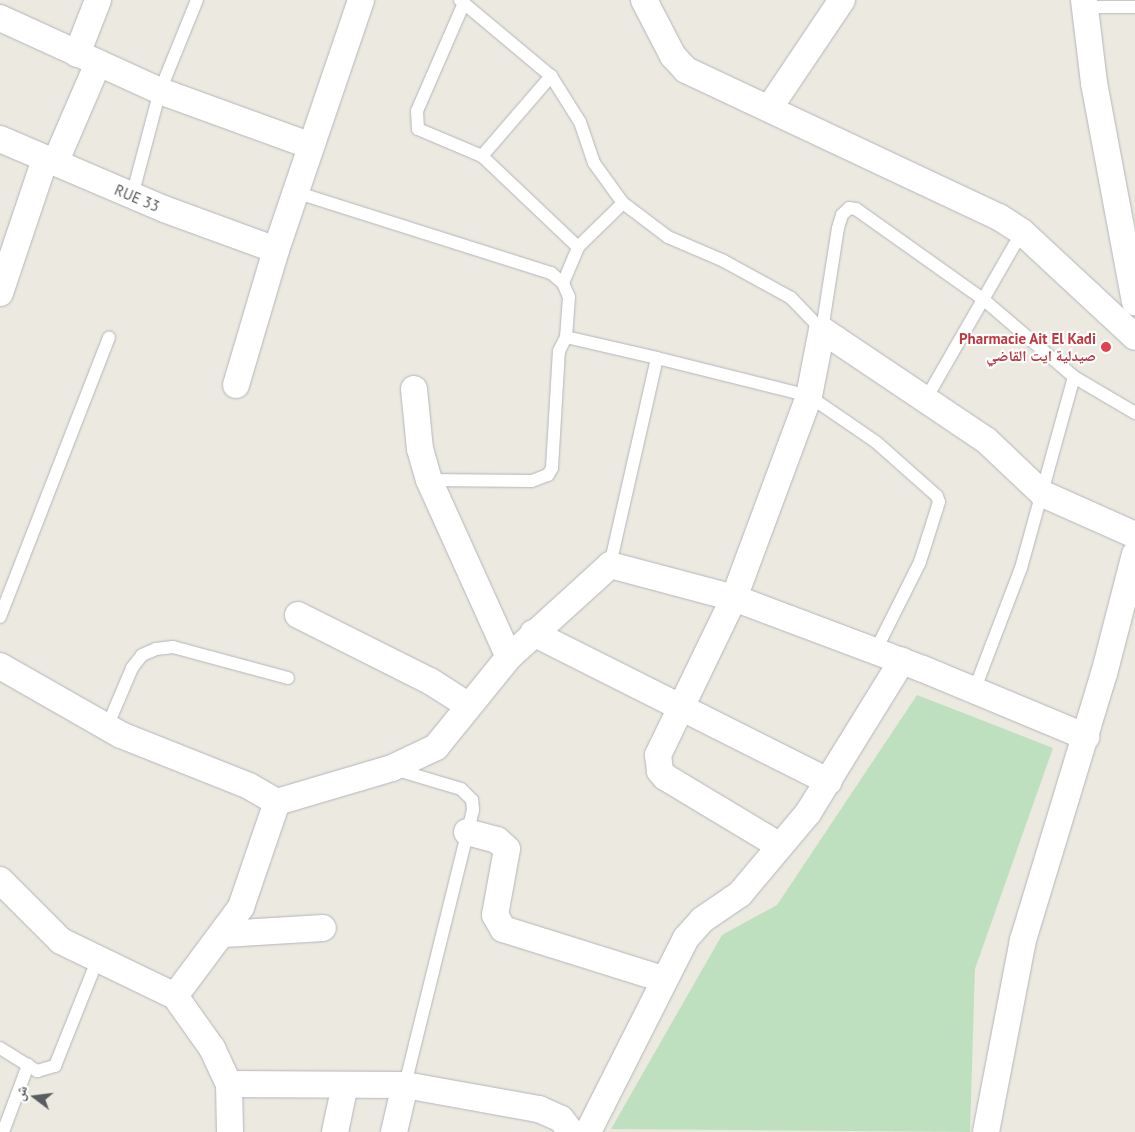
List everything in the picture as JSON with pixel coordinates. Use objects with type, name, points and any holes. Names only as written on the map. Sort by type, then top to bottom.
[{"type":"street","points":[[0,293],[87,59],[98,0]]},
{"type":"street","points":[[236,385],[276,250],[361,0]]},
{"type":"street","points":[[644,0],[672,56],[686,70],[770,106],[999,217],[1022,232],[1135,337]]},
{"type":"street","points":[[770,106],[842,0]]},
{"type":"street","points":[[1084,3],[1094,84],[1135,302]]},
{"type":"street","points":[[0,18],[160,91],[311,146]]},
{"type":"street","name":"RUE 33","points":[[0,139],[132,196],[276,250]]},
{"type":"street","points":[[780,846],[660,772],[658,755],[734,598],[809,396],[822,330],[927,397],[986,440],[1043,494],[1135,535]]},
{"type":"street","points":[[414,389],[420,449],[429,480],[509,657]]},
{"type":"street","points":[[986,1132],[1023,940],[1086,737],[1135,554]]},
{"type":"street","points":[[0,666],[106,727],[249,786],[277,802],[392,768],[436,747],[509,657],[533,633],[610,565],[734,598],[902,661],[1086,737]]},
{"type":"street","points":[[298,616],[430,681],[469,706]]},
{"type":"street","points":[[533,633],[829,782]]},
{"type":"street","points":[[588,1132],[663,979],[702,920],[740,894],[780,846],[829,782],[902,661]]},
{"type":"street","points":[[175,996],[224,934],[241,907],[277,802]]},
{"type":"street","points":[[467,832],[497,840],[507,849],[495,915],[503,929],[663,979]]},
{"type":"street","points":[[0,880],[61,941],[97,961],[175,996],[212,1048],[229,1084],[230,1132]]},
{"type":"street","points":[[224,934],[323,928]]},
{"type":"street","points":[[229,1084],[405,1085],[539,1109],[561,1119],[571,1132]]},
{"type":"street","points":[[335,1132],[345,1085]]},
{"type":"street","points":[[394,1132],[405,1085]]},
{"type":"lane","points":[[132,196],[160,91],[197,0]]},
{"type":"lane","points":[[578,247],[482,156],[427,135],[415,121],[462,1],[551,76],[580,122],[594,163],[623,204],[668,237],[722,260],[791,298],[822,330]]},
{"type":"lane","points":[[1084,3],[1135,7]]},
{"type":"lane","points":[[482,156],[551,76]]},
{"type":"lane","points":[[295,192],[551,273],[564,283],[569,297],[566,337],[559,351],[552,468],[548,475],[532,481],[429,480]]},
{"type":"lane","points":[[564,283],[578,247],[623,204]]},
{"type":"lane","points":[[822,330],[838,228],[842,215],[849,208],[856,209],[984,300],[1074,377],[1135,414]]},
{"type":"lane","points":[[927,397],[1022,232]]},
{"type":"lane","points":[[0,617],[109,337]]},
{"type":"lane","points":[[566,337],[809,396],[876,442],[937,496],[939,502],[920,562],[875,652]]},
{"type":"lane","points":[[610,565],[657,358]]},
{"type":"lane","points":[[974,691],[999,634],[1043,494],[1074,377]]},
{"type":"lane","points":[[106,727],[132,668],[142,655],[156,649],[173,647],[288,678]]},
{"type":"lane","points":[[392,768],[468,793],[472,810],[405,1085]]},
{"type":"lane","points":[[0,1048],[42,1071],[55,1066],[97,961]]},
{"type":"lane","points":[[3,1132],[28,1065]]},
{"type":"green space","points":[[917,695],[1053,748],[975,969],[970,1132],[611,1129],[722,935],[777,905]]},
{"type":"place","name":"Pharmacie Ait El Kadi صيدلية ايت القاضي","points":[[1106,347]]}]
